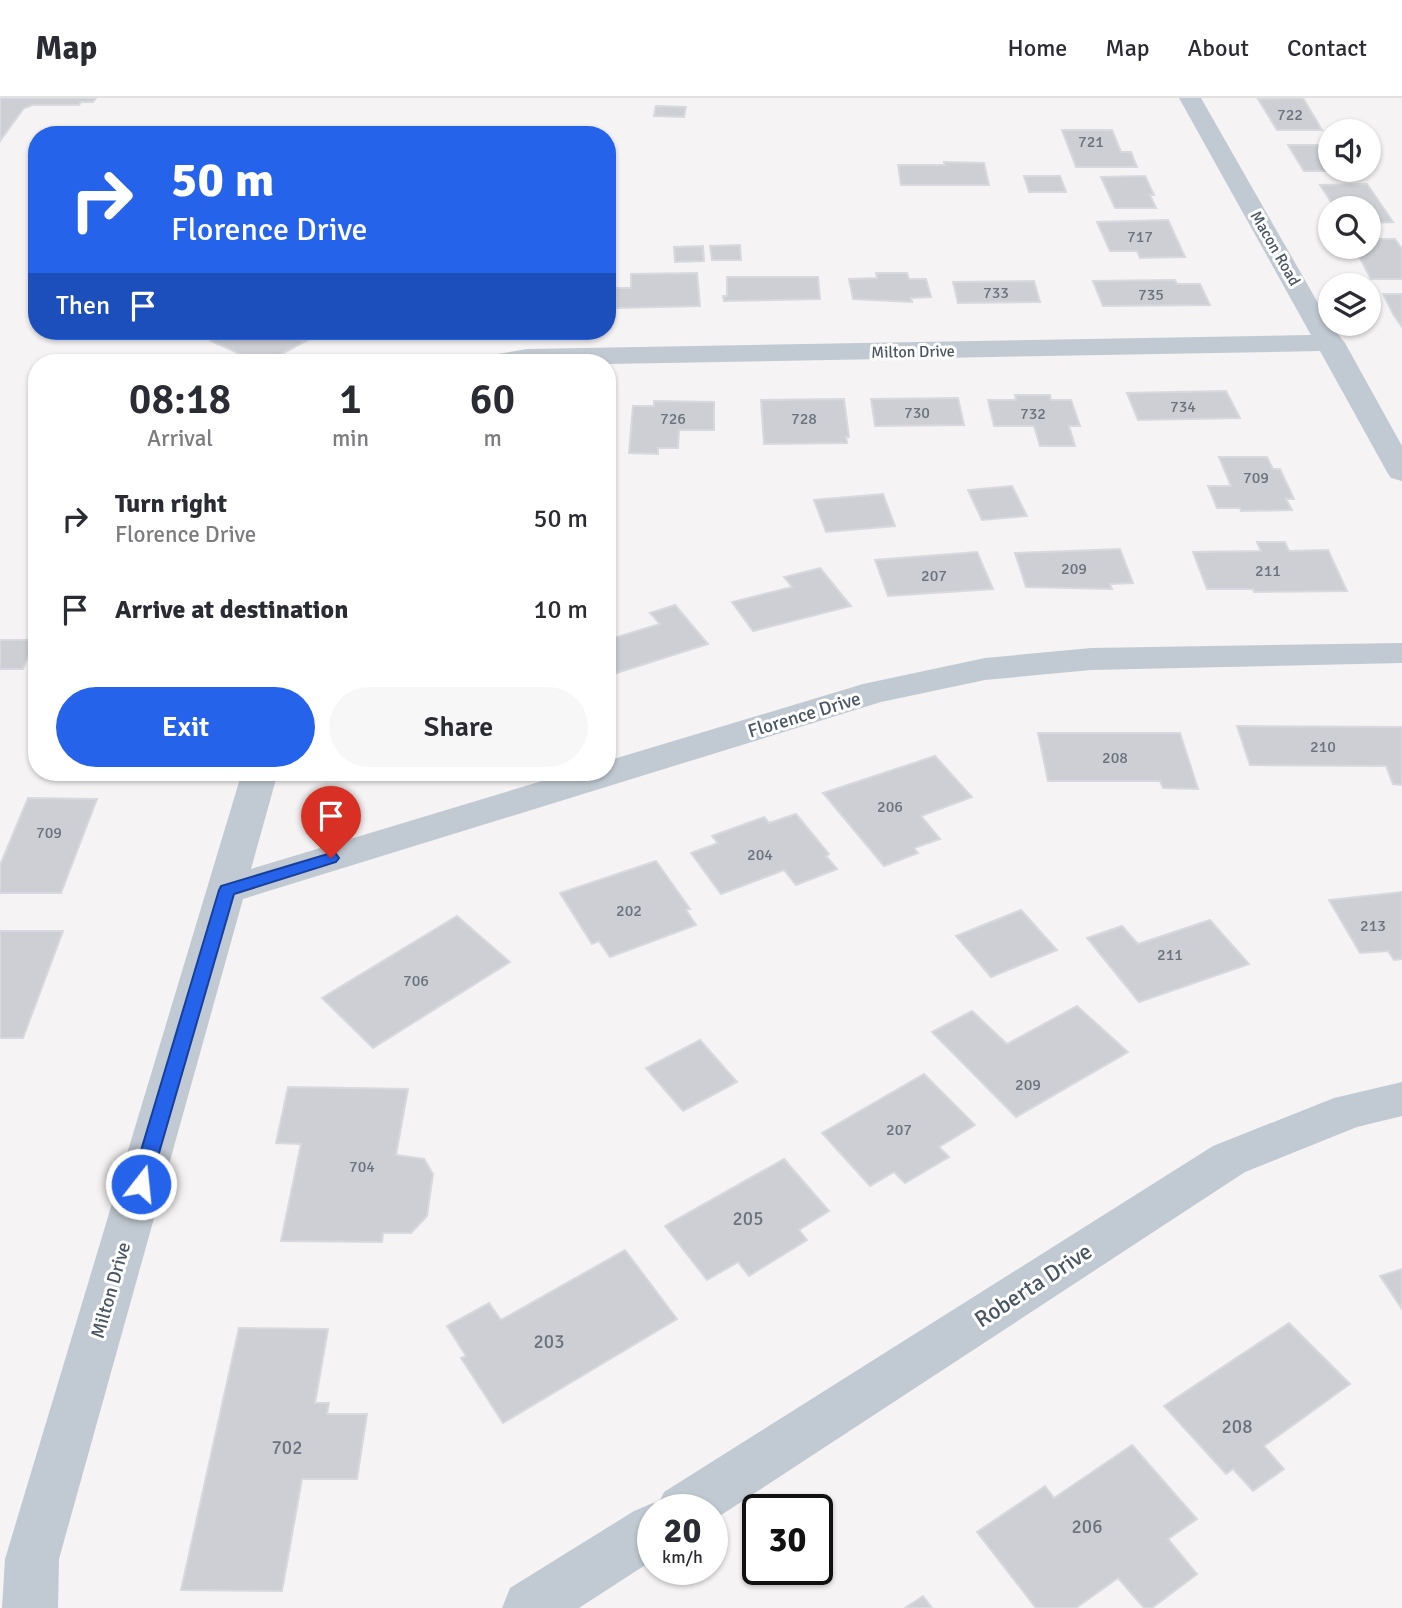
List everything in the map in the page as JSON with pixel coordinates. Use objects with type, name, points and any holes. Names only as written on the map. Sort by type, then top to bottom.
[{"type":"street","name":"Macon Road","points":[[1190,98],[1402,472]]},
{"type":"street","name":"Milton Drive","points":[[616,356],[1331,343]]},
{"type":"street","name":"Florence Drive","points":[[616,771],[875,692],[985,669],[1091,659],[1402,653]]},
{"type":"street","name":"Milton Drive","points":[[30,1608],[32,1559],[257,781]]},
{"type":"street","name":"Florence Drive","points":[[227,890],[584,781]]},
{"type":"street","name":"Roberta Drive","points":[[708,1494],[1229,1159],[1350,1111],[1402,1099]]},
{"type":"street","points":[[530,1608],[637,1540]]},
{"type":"building","points":[[0,98],[96,98],[93,102],[81,102],[79,105],[33,105],[24,108],[0,141]]},
{"type":"building","points":[[1303,98],[1318,123],[1318,130],[1277,130],[1258,99]]},
{"type":"building","points":[[656,106],[686,107],[684,117],[654,116]]},
{"type":"building","points":[[1062,130],[1112,130],[1121,152],[1131,152],[1137,167],[1076,167]]},
{"type":"building","points":[[1288,145],[1318,145],[1318,171],[1304,171]]},
{"type":"building","points":[[944,162],[984,163],[989,185],[901,185],[898,165],[945,165]]},
{"type":"building","points":[[1024,176],[1060,176],[1066,192],[1029,192]]},
{"type":"building","points":[[1145,176],[1154,195],[1150,195],[1156,208],[1115,208],[1101,177]]},
{"type":"building","points":[[1367,184],[1375,196],[1327,196],[1320,185]]},
{"type":"building","points":[[1381,204],[1393,222],[1381,222]]},
{"type":"building","points":[[1168,220],[1185,257],[1140,258],[1137,251],[1110,251],[1097,222]]},
{"type":"building","points":[[1381,239],[1395,239],[1402,249],[1402,279],[1381,279],[1381,273],[1368,273],[1360,259],[1381,259]]},
{"type":"building","points":[[740,245],[741,260],[712,260],[710,246]]},
{"type":"building","points":[[703,246],[704,261],[675,262],[674,247]]},
{"type":"building","points":[[697,273],[700,306],[616,308],[616,288],[631,288],[631,274]]},
{"type":"building","points":[[876,273],[907,273],[909,279],[926,279],[931,297],[911,298],[912,302],[853,299],[849,279],[877,278]]},
{"type":"building","points":[[727,277],[818,277],[820,299],[724,301],[723,296],[727,296]]},
{"type":"building","points":[[1175,280],[1177,284],[1200,284],[1210,305],[1103,306],[1093,281]]},
{"type":"building","points":[[1034,281],[1040,302],[958,303],[953,282]]},
{"type":"building","points":[[1383,294],[1402,294],[1402,327],[1393,314]]},
{"type":"building","points":[[211,341],[306,341],[282,354],[240,354]]},
{"type":"building","points":[[1226,391],[1240,418],[1138,420],[1127,393]]},
{"type":"building","points":[[1015,395],[1050,395],[1051,400],[1071,400],[1080,426],[1069,426],[1075,446],[1040,446],[1034,426],[994,426],[988,400],[1016,400]]},
{"type":"building","points":[[958,398],[964,425],[875,426],[871,399]]},
{"type":"building","points":[[844,399],[849,437],[846,437],[847,443],[764,444],[761,400]]},
{"type":"building","points":[[654,401],[714,402],[714,430],[679,430],[678,448],[658,448],[658,454],[629,453],[633,406],[654,406]]},
{"type":"building","points":[[1219,457],[1267,457],[1273,469],[1280,469],[1294,499],[1286,499],[1292,510],[1241,511],[1240,508],[1217,508],[1208,486],[1231,486]]},
{"type":"building","points":[[1012,486],[1027,516],[982,520],[968,490]]},
{"type":"building","points":[[883,494],[895,526],[826,532],[814,500]]},
{"type":"building","points":[[1257,542],[1285,542],[1289,551],[1328,550],[1347,591],[1254,592],[1253,589],[1207,589],[1193,552],[1261,551]]},
{"type":"building","points":[[1120,549],[1133,583],[1110,584],[1112,589],[1026,587],[1015,553]]},
{"type":"building","points":[[977,552],[993,589],[888,596],[875,560]]},
{"type":"building","points":[[820,568],[851,606],[753,631],[732,602],[792,587],[784,577]]},
{"type":"building","points":[[675,605],[708,644],[616,673],[616,637],[660,624],[650,613]]},
{"type":"building","points":[[0,640],[28,640],[28,657],[23,669],[0,669]]},
{"type":"building","points":[[1237,726],[1402,727],[1402,785],[1393,784],[1386,766],[1250,765]]},
{"type":"building","points":[[1038,733],[1180,733],[1198,789],[1163,788],[1160,781],[1048,781]]},
{"type":"building","points":[[935,756],[972,797],[921,816],[940,839],[914,848],[918,853],[884,866],[823,793]]},
{"type":"building","points":[[28,798],[97,799],[61,893],[0,893],[0,865]]},
{"type":"building","points":[[796,814],[829,854],[826,856],[837,869],[796,885],[784,870],[721,894],[691,853],[718,843],[712,836],[764,817],[769,823]]},
{"type":"building","points":[[656,861],[690,909],[686,910],[696,925],[610,957],[599,941],[592,944],[560,893]]},
{"type":"building","points":[[1402,892],[1402,959],[1394,960],[1388,951],[1360,953],[1329,900]]},
{"type":"building","points":[[1021,910],[1057,950],[991,977],[956,936]]},
{"type":"building","points":[[457,916],[510,962],[373,1048],[322,998]]},
{"type":"building","points":[[1210,920],[1249,964],[1139,1002],[1087,938],[1122,926],[1138,944]]},
{"type":"building","points":[[0,931],[63,931],[23,1038],[0,1038]]},
{"type":"building","points":[[1077,1006],[1128,1052],[1016,1117],[932,1032],[972,1011],[1007,1044]]},
{"type":"building","points":[[700,1040],[737,1082],[683,1111],[646,1068]]},
{"type":"building","points":[[924,1074],[975,1125],[939,1147],[949,1157],[905,1183],[894,1172],[870,1186],[822,1133]]},
{"type":"building","points":[[288,1087],[408,1089],[396,1155],[424,1159],[433,1174],[427,1216],[411,1233],[383,1233],[382,1242],[281,1241],[301,1144],[276,1143]]},
{"type":"building","points":[[784,1159],[829,1211],[799,1230],[807,1240],[749,1276],[738,1262],[707,1280],[665,1226]]},
{"type":"building","points":[[625,1250],[677,1319],[503,1423],[461,1358],[466,1356],[447,1326],[489,1303],[501,1320]]},
{"type":"building","points":[[1402,1269],[1402,1309],[1380,1276]]},
{"type":"building","points":[[1289,1323],[1350,1384],[1264,1446],[1284,1469],[1253,1491],[1233,1469],[1226,1474],[1164,1406]]},
{"type":"building","points":[[239,1328],[328,1329],[315,1403],[329,1403],[327,1414],[367,1414],[357,1479],[302,1479],[282,1591],[181,1590]]},
{"type":"building","points":[[1132,1445],[1197,1519],[1168,1539],[1197,1574],[1152,1608],[1144,1608],[1118,1578],[1076,1608],[1036,1608],[977,1532],[1045,1486],[1054,1498]]},
{"type":"building","points":[[923,1596],[932,1608],[905,1608]]},
{"type":"route","points":[[141,1184],[227,890],[331,858]]}]
